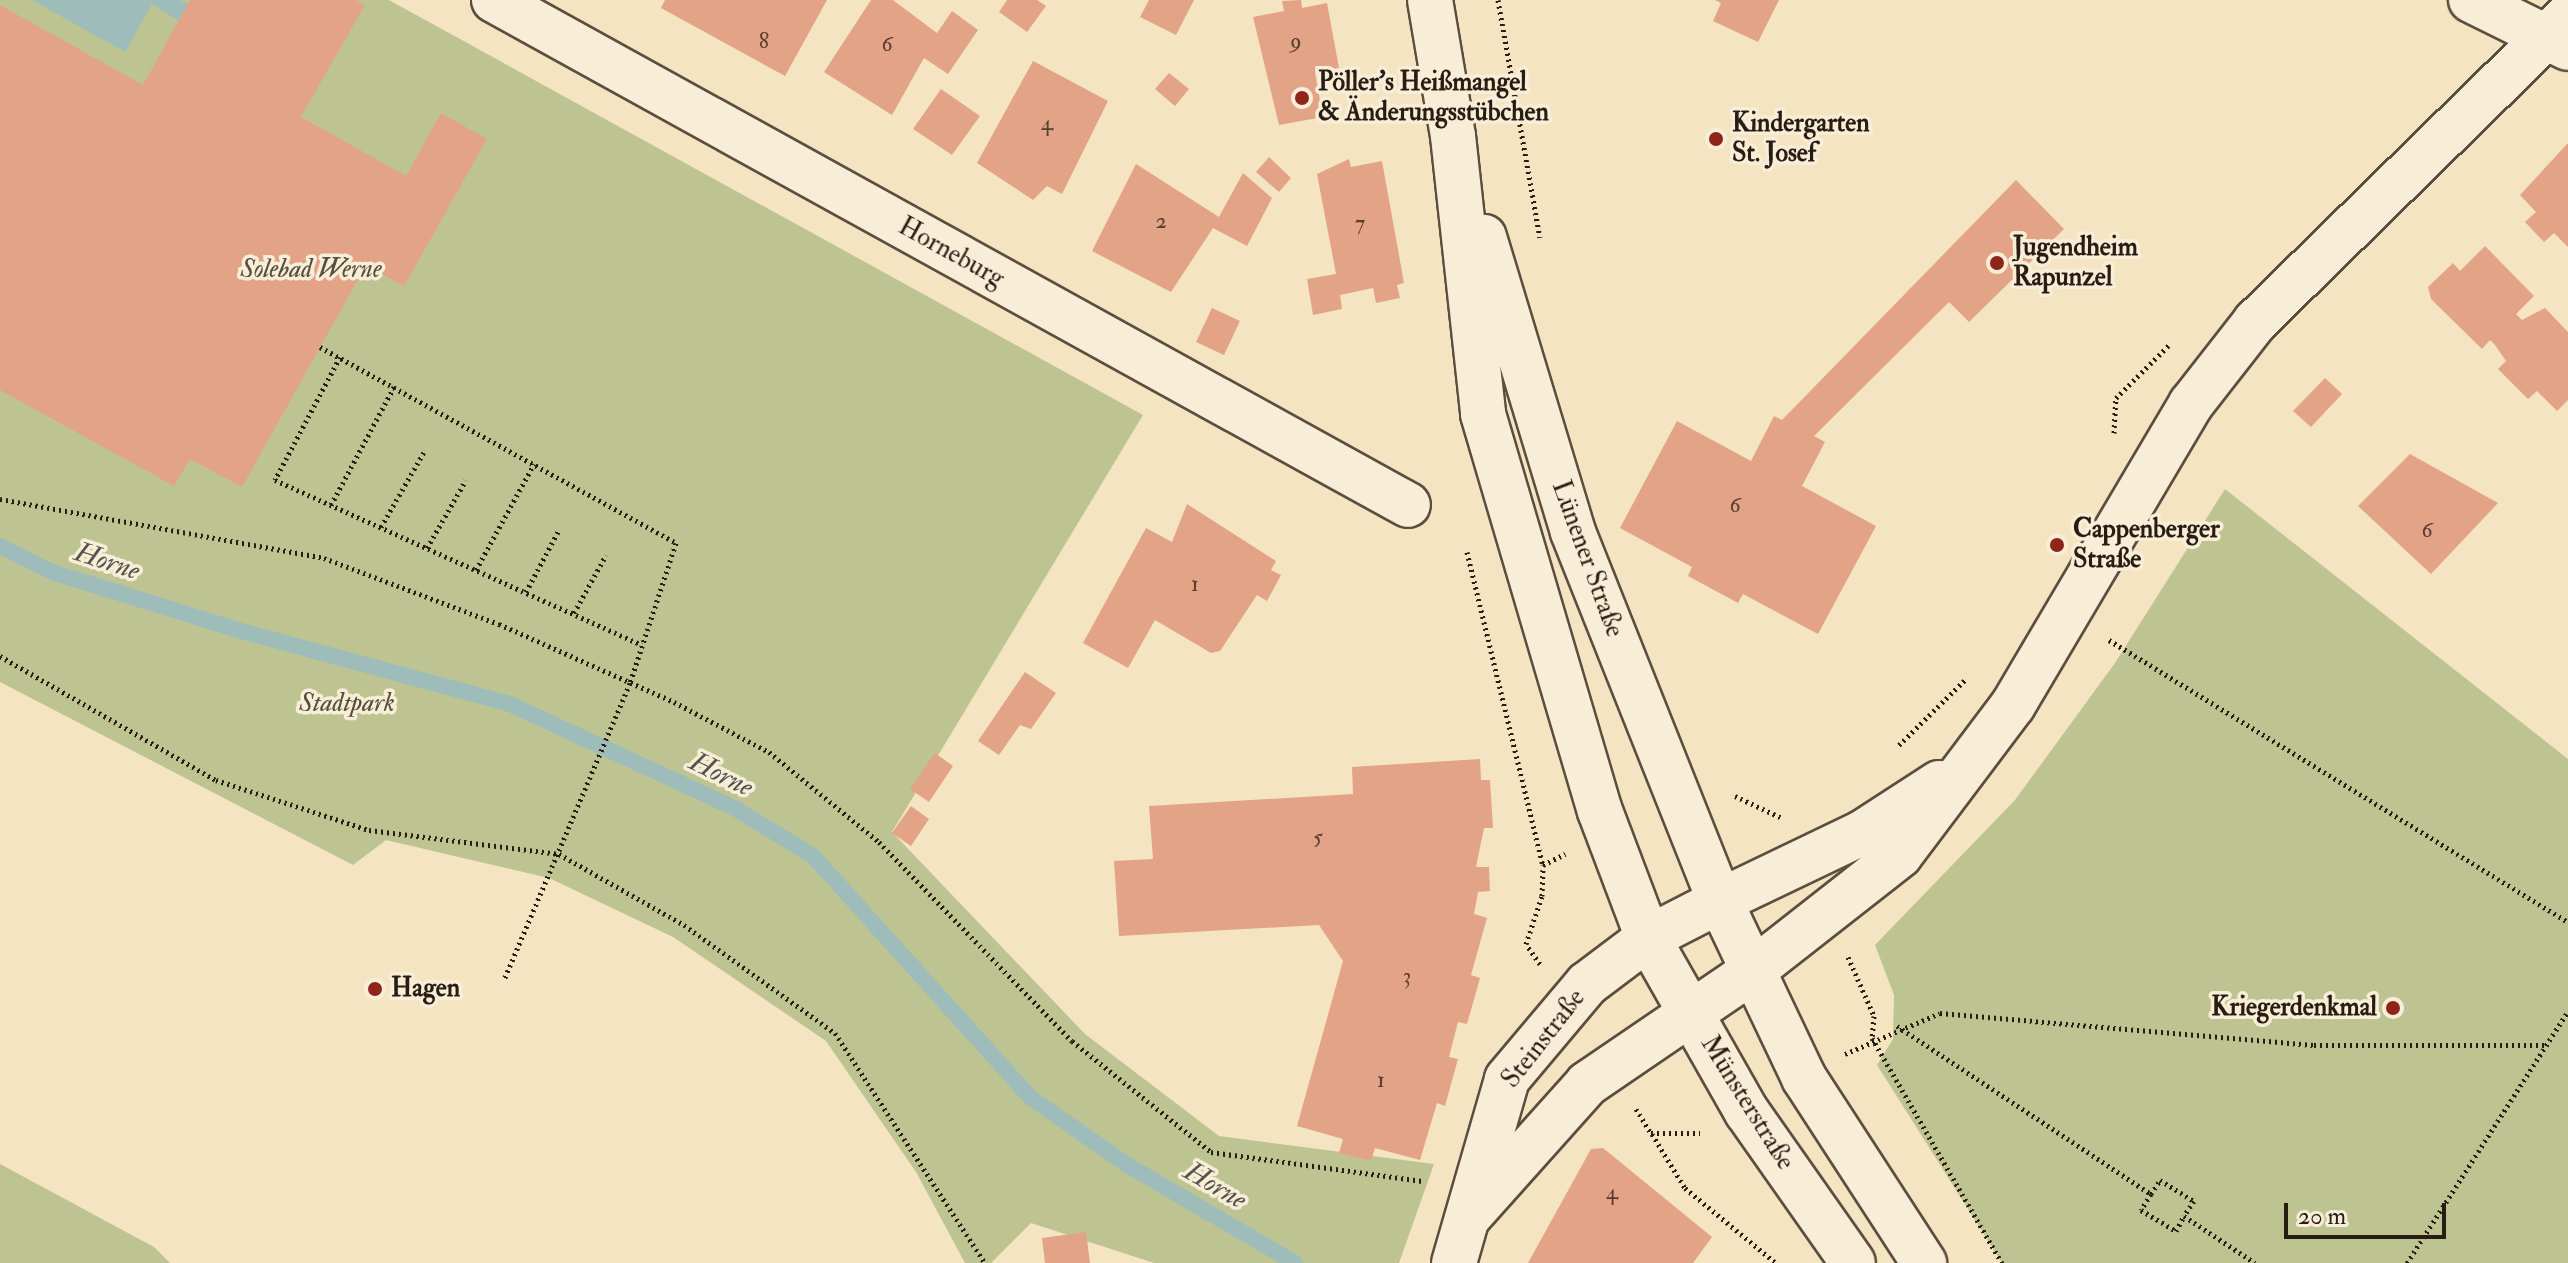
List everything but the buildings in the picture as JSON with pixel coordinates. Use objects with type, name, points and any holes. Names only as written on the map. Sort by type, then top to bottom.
[{"type":"main road","name":"Horneburg","points":[[494,0],[1408,505]]},
{"type":"main road","name":"Lünener Straße","points":[[1430,0],[1453,136],[1483,414],[1547,644],[1648,938]]},
{"type":"main road","points":[[1924,1263],[1804,1078],[1751,972],[1826,919],[1900,855],[1961,768],[2013,705],[2191,404],[2255,322],[2560,34],[2471,0]]},
{"type":"main road","name":"Lünener Straße","points":[[1453,136],[1573,532],[1751,972]]},
{"type":"main road","points":[[1720,901],[1862,833],[1961,768]]},
{"type":"main road","name":"Steinstraße","points":[[1454,1263],[1470,1215],[1477,1163],[1507,1079],[1566,1002],[1648,938],[1720,901]]},
{"type":"main road","name":"Münsterstraße","points":[[1648,938],[1747,1112],[1853,1263]]},
{"type":"main road","name":"Steinstraße","points":[[1470,1215],[1587,1084],[1689,1010],[1751,972]]},
{"type":"path","points":[[320,347],[676,543],[630,683],[504,980]]},
{"type":"path","points":[[340,357],[275,480],[642,645]]},
{"type":"path","points":[[331,505],[394,387]]},
{"type":"path","points":[[381,527],[424,452]]},
{"type":"path","points":[[476,570],[534,464]]},
{"type":"path","points":[[427,548],[466,480]]},
{"type":"path","points":[[0,499],[324,558],[499,624],[630,683],[769,752],[879,842],[1072,1041],[1211,1152],[1424,1181]]},
{"type":"path","points":[[526,592],[559,530]]},
{"type":"path","points":[[1464,535],[1543,865]]},
{"type":"path","points":[[574,613],[606,555]]},
{"type":"path","points":[[2068,615],[2568,922]]},
{"type":"path","points":[[0,656],[216,780],[369,830],[559,854],[684,925],[835,1033],[985,1263]]},
{"type":"path","points":[[1826,919],[1864,984],[1872,1038],[2002,1263]]},
{"type":"path","points":[[2407,1263],[2568,1011]]},
{"type":"path","points":[[1872,1038],[1897,1026],[1940,1013],[2314,1045],[2546,1045]]},
{"type":"path","points":[[1897,1026],[2151,1194]]},
{"type":"path","points":[[1651,1133],[1685,1188],[1776,1263]]},
{"type":"path","points":[[2160,1180],[2194,1201],[2176,1231],[2141,1210],[2151,1194],[2160,1180]]},
{"type":"path","points":[[2184,1216],[2255,1263]]},
{"type":"green space","name":"Solebad Werne","points":[[0,0],[389,0],[1143,415],[892,832],[1085,1034],[1219,1136],[1434,1164],[1399,1263],[1154,1263],[1031,1223],[991,1263],[965,1263],[916,1172],[826,1041],[673,937],[549,878],[386,840],[353,865],[0,682]]},
{"type":"green space","points":[[2225,489],[2568,759],[2568,1263],[2002,1263],[1877,1065],[1893,1039],[1894,995],[1875,945],[2015,800],[2115,663]]},
{"type":"green space","points":[[0,1164],[154,1247],[170,1263],[0,1263]]},
{"type":"water","points":[[32,0],[180,0],[188,4],[179,21],[152,4],[125,52]]},
{"type":"waterway","name":"Horne","points":[[0,546],[52,572],[245,632],[510,704],[736,809],[813,856],[1031,1098],[1129,1166],[1295,1263]]},
{"type":"place","name":"Pöller's Heißmangel & Änderungsstübchen","points":[[1302,98]]},
{"type":"place","name":"Kindergarten St. Josef","points":[[1716,139]]},
{"type":"place","name":"Jugendheim Rapunzel","points":[[1997,263]]},
{"type":"place","name":"Cappenberger Straße","points":[[2057,545]]},
{"type":"place","name":"Hagen","points":[[375,989]]},
{"type":"place","name":"Kriegerdenkmal","points":[[2393,1008]]},
{"type":"park label","name":"Stadtpark","points":[[347,704]]}]
